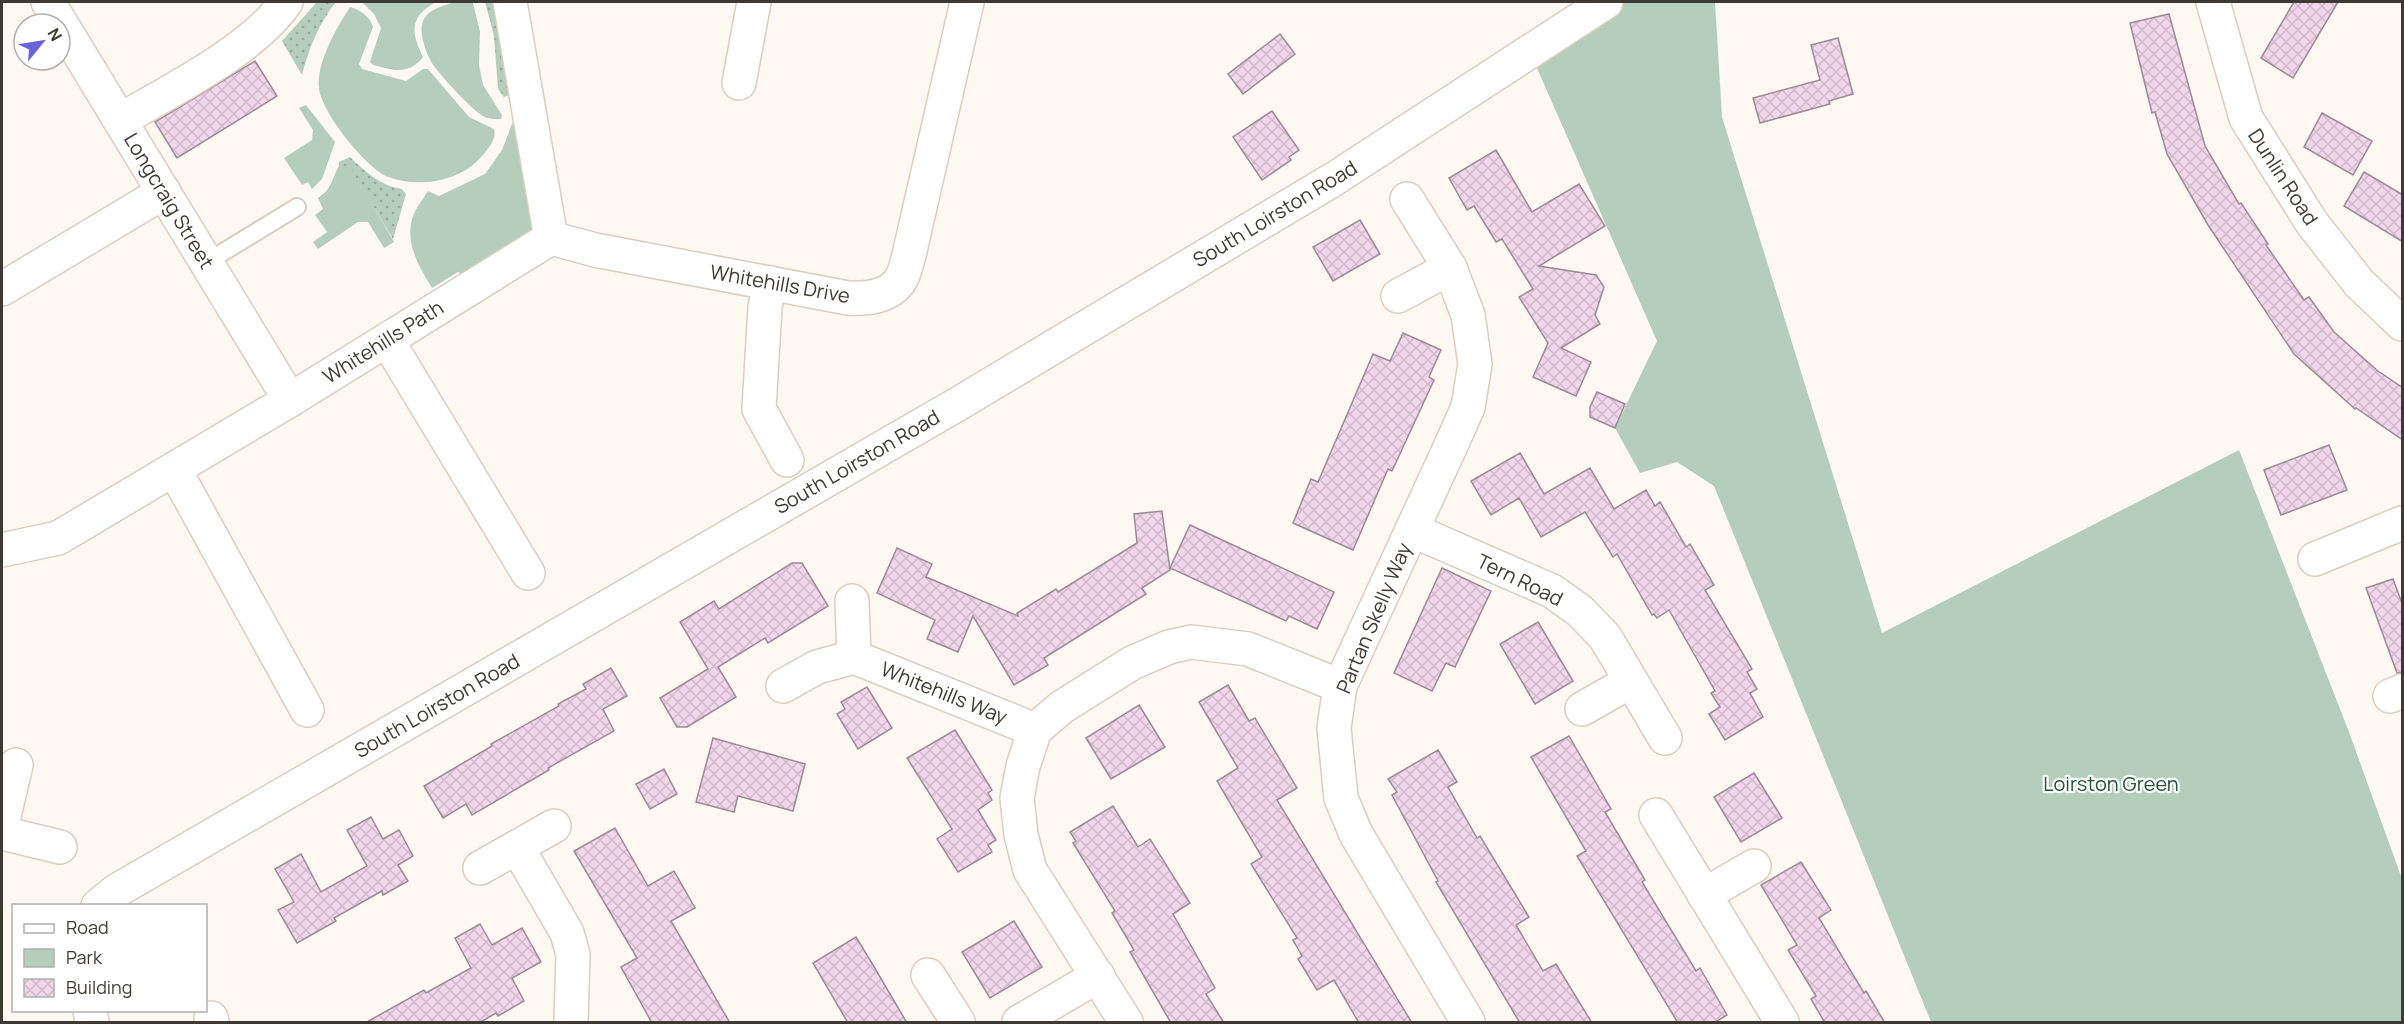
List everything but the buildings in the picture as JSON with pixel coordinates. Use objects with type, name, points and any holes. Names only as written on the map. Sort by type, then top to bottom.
[{"type":"street","name":"Longcraig Street","points":[[48,2],[290,400]]},
{"type":"street","points":[[121,120],[252,39],[277,14],[285,2]]},
{"type":"street","points":[[510,2],[551,238]]},
{"type":"street","points":[[739,83],[754,2]]},
{"type":"street","name":"Whitehills Drive","points":[[551,238],[596,250],[848,298],[868,299],[887,292],[902,278],[909,255],[967,2]]},
{"type":"street","name":"South Loirston Road","points":[[101,904],[126,885],[958,404],[1324,185],[1606,2]]},
{"type":"street","name":"Dunlin Road","points":[[2213,2],[2246,118],[2312,223],[2359,283],[2403,324]]},
{"type":"street","points":[[2,289],[164,192]]},
{"type":"street","name":"Partan Skelly Way","points":[[1407,199],[1450,268],[1468,315],[1475,364],[1468,407],[1340,686],[1334,728],[1341,798],[1356,834],[1468,1023]]},
{"type":"street","name":"Whitehills Path","points":[[2,550],[58,538],[290,400],[551,238]]},
{"type":"street","points":[[1398,296],[1450,268]]},
{"type":"street","points":[[770,284],[765,307],[759,409],[787,460]]},
{"type":"street","points":[[387,340],[528,573]]},
{"type":"street","points":[[174,469],[307,710]]},
{"type":"street","points":[[2315,559],[2403,523]]},
{"type":"street","name":"Tern Road","points":[[1412,530],[1552,591],[1580,611],[1605,637],[1665,738]]},
{"type":"street","points":[[783,686],[817,666],[854,657],[852,601]]},
{"type":"street","points":[[1126,1023],[1030,870],[1021,835],[1017,798],[1023,766],[1035,730],[1062,707],[1132,663],[1169,646],[1191,642],[1248,649],[1340,686]]},
{"type":"street","name":"Whitehills Way","points":[[854,657],[1035,730]]},
{"type":"street","points":[[1581,709],[1631,681]]},
{"type":"street","points":[[2,825],[16,765]]},
{"type":"street","points":[[1656,815],[1782,1023]]},
{"type":"street","points":[[480,868],[554,826]]},
{"type":"street","points":[[2,833],[60,847]]},
{"type":"street","points":[[517,847],[567,933],[573,954],[571,1023]]},
{"type":"street","points":[[1704,895],[1754,866]]},
{"type":"street","points":[[928,975],[958,1023]]},
{"type":"street","points":[[1019,1023],[1098,976]]},
{"type":"lane","points":[[207,262],[297,207]]},
{"type":"green space","points":[[317,2],[336,2],[324,18],[315,36],[302,75],[282,41]]},
{"type":"green space","points":[[362,2],[436,2],[421,13],[415,25],[416,39],[423,57],[417,63],[400,70],[387,69],[370,62],[381,28],[374,14]]},
{"type":"green space","points":[[454,2],[473,3],[480,32],[479,65],[483,85],[502,115],[501,119],[487,118],[467,103],[438,71],[426,51],[422,38],[425,17],[432,11]]},
{"type":"green space","points":[[485,2],[493,2],[516,92],[504,97],[498,89],[494,36]]},
{"type":"green space","name":"Loirston Green","points":[[1606,2],[1715,2],[1722,117],[1882,633],[2239,450],[2349,732],[2402,879],[2402,1022],[1931,1022],[1714,486],[1677,462],[1640,473],[1615,428],[1657,341],[1529,50]]},
{"type":"green space","points":[[350,7],[364,14],[373,27],[359,64],[362,69],[406,81],[423,69],[428,69],[469,117],[494,129],[491,144],[472,165],[462,172],[438,180],[412,182],[400,180],[379,172],[346,138],[322,98],[319,78],[328,46]]},
{"type":"green space","points":[[306,105],[335,142],[322,179],[312,189],[308,182],[302,185],[284,158],[312,140],[313,130],[299,108]]},
{"type":"green space","points":[[517,111],[537,219],[527,240],[469,277],[458,272],[432,288],[414,254],[410,235],[414,213],[428,191],[439,196],[485,174],[502,150]]},
{"type":"green space","points":[[350,157],[373,177],[387,185],[402,189],[406,194],[393,239],[349,166],[339,166],[339,162]]},
{"type":"green space","points":[[339,166],[349,166],[353,171],[394,242],[384,248],[368,222],[358,222],[318,249],[313,242],[327,232],[315,215],[323,209],[318,198],[329,188]]}]
